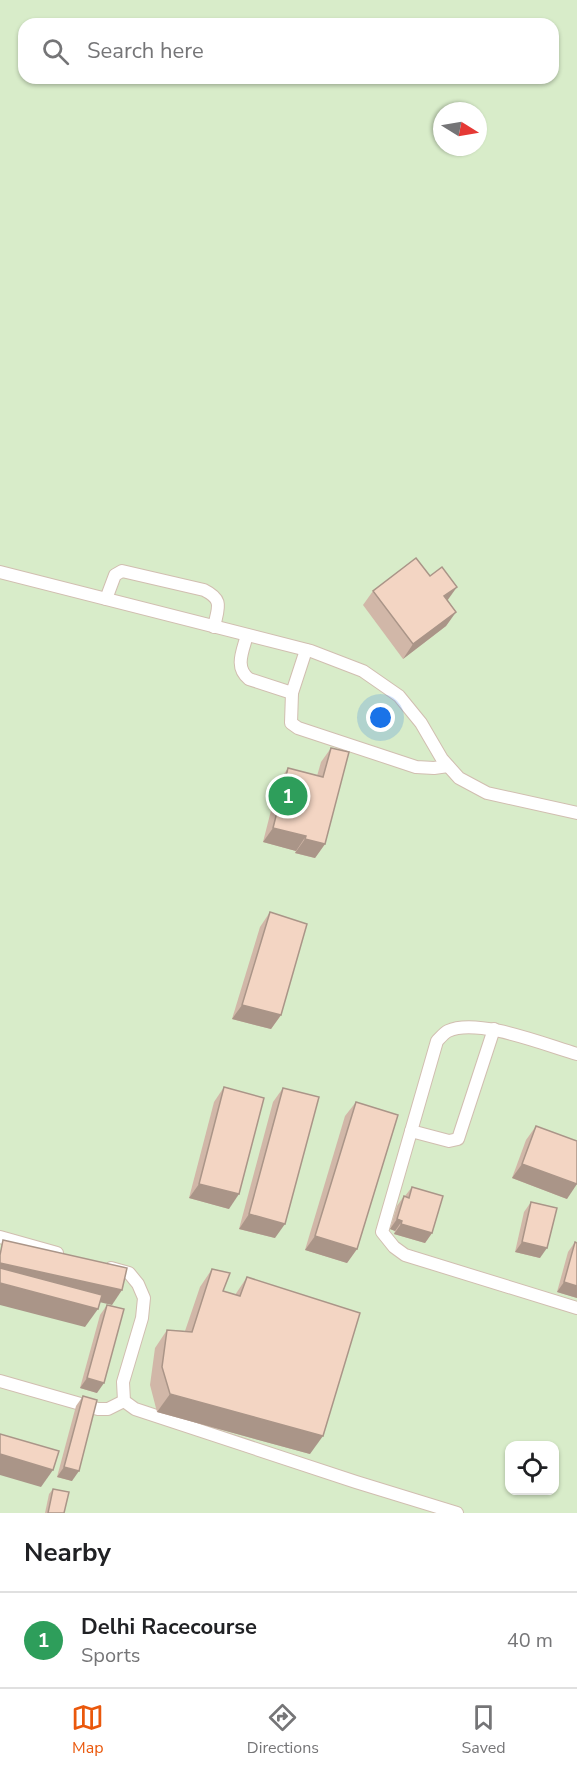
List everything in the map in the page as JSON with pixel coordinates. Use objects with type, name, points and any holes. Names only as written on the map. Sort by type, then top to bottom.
[{"type":"lane","points":[[106,599],[115,574],[122,571],[204,590],[214,595],[218,602],[214,627]]},
{"type":"lane","points":[[0,572],[306,650],[363,671],[399,696],[421,723],[448,766],[459,778],[487,793],[577,813]]},
{"type":"lane","points":[[247,635],[240,664],[243,674],[249,679],[292,693]]},
{"type":"lane","points":[[306,650],[292,693],[291,723],[298,728],[416,766],[434,768],[448,766]]},
{"type":"lane","points":[[577,1054],[494,1029],[476,1027],[448,1031],[437,1041],[382,1232],[394,1247],[405,1255],[577,1308]]},
{"type":"lane","points":[[411,1131],[449,1141],[458,1139],[494,1029]]},
{"type":"lane","points":[[0,1237],[65,1255]]},
{"type":"lane","points":[[97,1264],[129,1273],[138,1284],[144,1298],[142,1318],[123,1382],[124,1401]]},
{"type":"lane","points":[[0,1382],[98,1409],[108,1409],[124,1401]]},
{"type":"lane","points":[[124,1401],[135,1409],[457,1513]]},
{"type":"green space","points":[[0,0],[577,0],[577,1513],[0,1513]]},
{"type":"building","points":[[416,558],[430,576],[442,567],[457,587],[444,596],[456,612],[413,644],[373,591]]},
{"type":"building","points":[[331,748],[349,752],[325,844],[305,839],[306,836],[273,828],[288,768],[323,777]]},
{"type":"building","points":[[270,912],[307,924],[281,1015],[242,1005]]},
{"type":"building","points":[[224,1087],[264,1098],[239,1194],[199,1184]]},
{"type":"building","points":[[283,1088],[319,1097],[285,1224],[249,1214]]},
{"type":"building","points":[[356,1102],[398,1115],[357,1249],[315,1236]]},
{"type":"building","points":[[536,1126],[577,1141],[577,1184],[522,1164]]},
{"type":"building","points":[[412,1187],[443,1196],[432,1233],[401,1224],[402,1221],[397,1219],[404,1196],[409,1198]]},
{"type":"building","points":[[531,1202],[557,1208],[547,1248],[522,1242]]},
{"type":"building","points":[[3,1240],[127,1268],[122,1290],[0,1263]]},
{"type":"building","points":[[575,1242],[577,1243],[577,1286],[564,1282]]},
{"type":"building","points":[[0,1268],[102,1295],[98,1309],[0,1283]]},
{"type":"building","points":[[212,1269],[230,1273],[223,1291],[240,1296],[247,1277],[360,1313],[323,1436],[170,1394],[162,1367],[167,1330],[192,1332]]},
{"type":"building","points":[[107,1305],[124,1309],[104,1383],[87,1378]]},
{"type":"building","points":[[83,1396],[97,1400],[79,1471],[64,1467]]},
{"type":"building","points":[[0,1434],[59,1451],[53,1470],[0,1454]]},
{"type":"building","points":[[53,1489],[69,1492],[64,1513],[48,1513]]},
{"type":"place","name":"Delhi Racecourse","points":[[288,796]]}]
